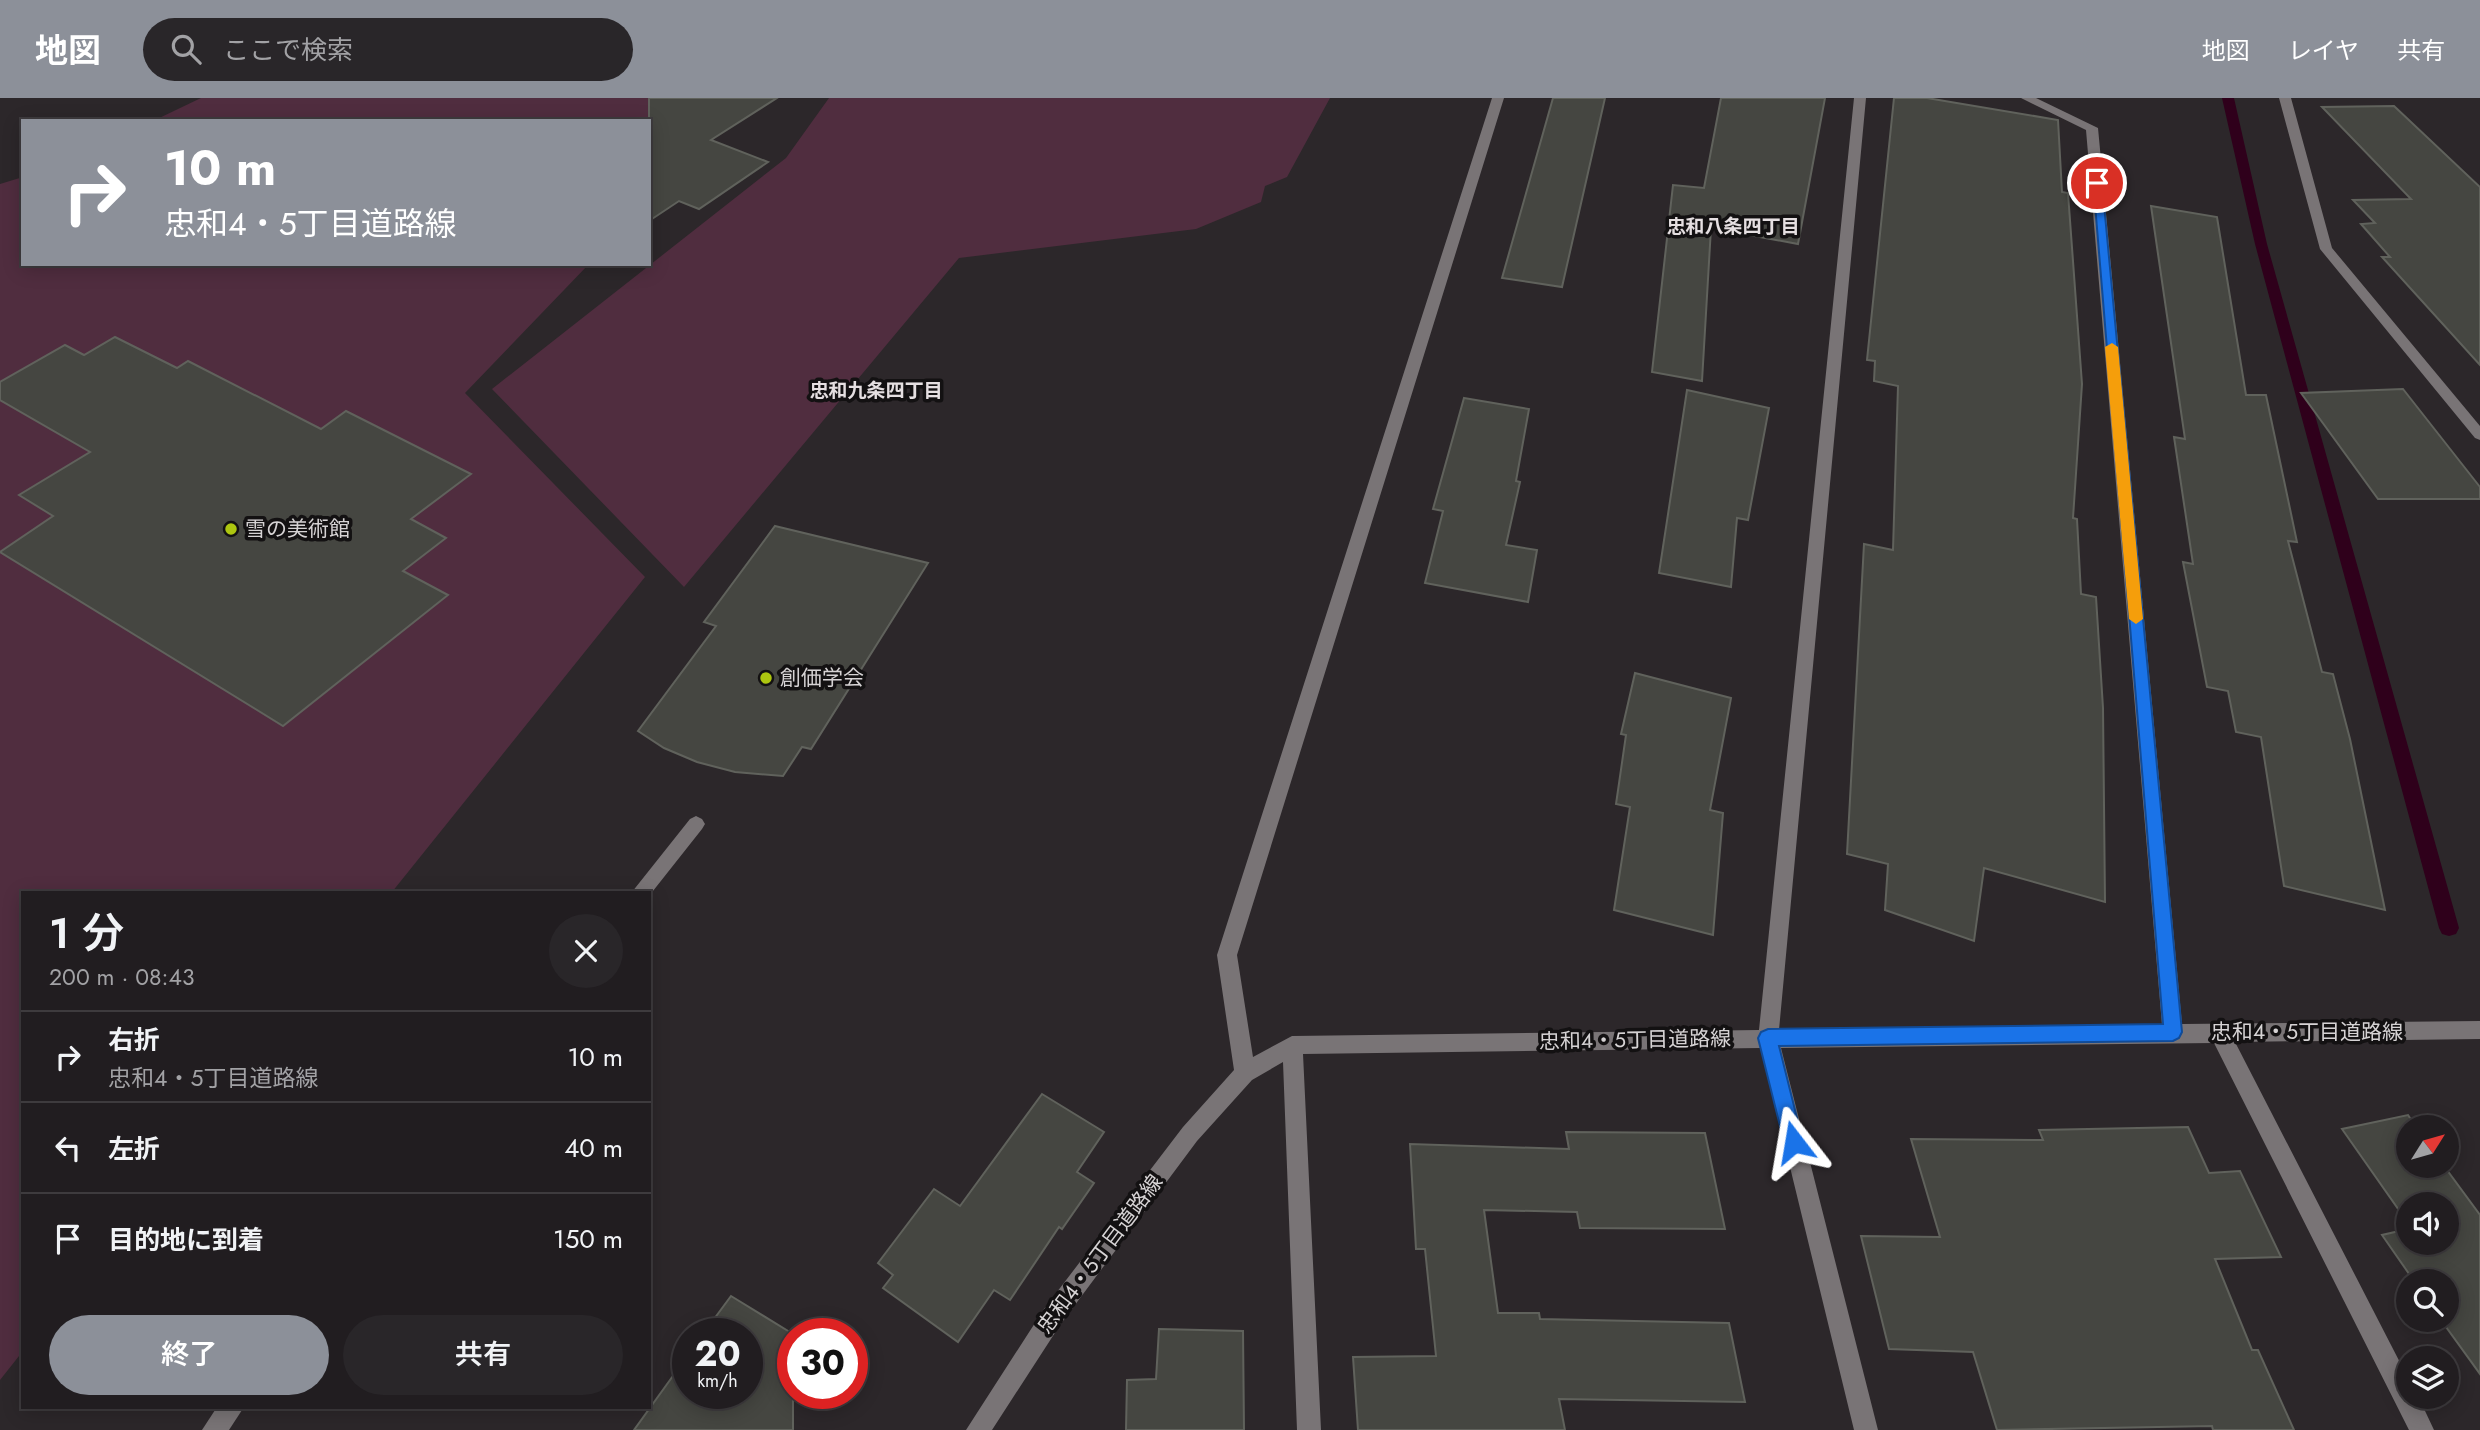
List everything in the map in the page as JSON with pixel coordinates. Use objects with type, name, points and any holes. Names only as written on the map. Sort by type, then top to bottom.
[{"type":"street","points":[[1245,1073],[1227,955],[1498,98]]},
{"type":"street","points":[[1860,98],[1768,1038],[1866,1430]]},
{"type":"street","points":[[2033,98],[2092,128],[2173,1032]]},
{"type":"street","points":[[2285,98],[2326,249],[2480,435]]},
{"type":"street","points":[[642,891],[696,824]]},
{"type":"street","name":"忠和4・5丁目道路線","points":[[978,1430],[1052,1317],[1190,1134],[1245,1073],[1292,1045],[2480,1030]]},
{"type":"street","points":[[2220,1033],[2422,1430]]},
{"type":"street","points":[[1292,1045],[1308,1430]]},
{"type":"street","points":[[214,1430],[230,1409]]},
{"type":"shaded area","points":[[201,98],[750,98],[651,121],[157,119]]},
{"type":"shaded area","points":[[829,98],[1330,98],[1287,177],[1265,186],[1261,202],[1196,229],[959,258],[684,587],[492,389],[786,158]]},
{"type":"shaded area","points":[[21,178],[21,266],[587,266],[465,393],[645,577],[393,891],[21,891],[21,1354],[0,1380],[0,184]]},
{"type":"building","points":[[649,98],[777,98],[711,140],[768,162],[699,209],[679,201],[651,220]]},
{"type":"building","points":[[1553,98],[1605,98],[1562,287],[1502,278]]},
{"type":"building","points":[[1721,98],[1825,98],[1798,244],[1711,228],[1702,381],[1652,372],[1673,185],[1704,188]]},
{"type":"building","points":[[1894,98],[1927,98],[2058,120],[2062,192],[2068,193],[2082,384],[2073,518],[2077,519],[2081,594],[2096,597],[2103,708],[2105,902],[1984,868],[1974,941],[1885,910],[1888,864],[1847,854],[1864,544],[1893,550],[1898,386],[1874,381],[1875,361],[1867,360]]},
{"type":"building","points":[[2394,106],[2480,187],[2480,365],[2382,257],[2390,257],[2361,224],[2375,223],[2353,200],[2411,199],[2322,107]]},
{"type":"building","points":[[2151,206],[2217,217],[2246,395],[2266,395],[2297,542],[2288,541],[2322,672],[2333,674],[2350,739],[2385,910],[2284,886],[2261,737],[2236,732],[2228,691],[2207,687],[2183,562],[2193,564],[2174,437],[2185,439]]},
{"type":"building","name":"雪の美術館","points":[[115,337],[177,368],[188,361],[321,429],[346,411],[471,474],[411,519],[446,538],[403,571],[448,595],[283,726],[0,552],[53,516],[19,495],[90,452],[0,400],[0,382],[65,345],[84,355]]},
{"type":"building","points":[[2403,389],[2480,487],[2480,499],[2378,499],[2301,393]]},
{"type":"building","points":[[1687,390],[1769,408],[1748,520],[1737,518],[1731,587],[1659,573]]},
{"type":"building","points":[[1464,398],[1529,409],[1516,481],[1520,482],[1506,545],[1537,550],[1528,602],[1425,583],[1443,511],[1433,509]]},
{"type":"building","name":"創価学会","points":[[775,526],[928,563],[811,749],[802,747],[783,776],[735,772],[697,762],[664,748],[638,731],[716,626],[704,622]]},
{"type":"building","points":[[1635,673],[1731,698],[1710,810],[1723,813],[1713,935],[1614,910],[1630,807],[1616,804],[1626,735],[1621,734]]},
{"type":"building","points":[[1042,1094],[1104,1132],[1077,1172],[1094,1183],[1062,1229],[1059,1227],[1010,1300],[994,1290],[958,1342],[883,1288],[893,1275],[878,1263],[934,1189],[960,1206]]},
{"type":"building","points":[[2396,1118],[2396,1178],[2453,1178],[2480,1215],[2480,1374],[2450,1332],[2459,1332],[2459,1269],[2406,1269],[2382,1235],[2396,1232],[2396,1255],[2459,1255],[2459,1192],[2396,1192],[2396,1206],[2342,1129]]},
{"type":"building","points":[[2188,1127],[2209,1173],[2240,1171],[2281,1257],[2215,1259],[2252,1350],[2258,1350],[2294,1430],[2213,1430],[2212,1426],[1997,1430],[1973,1352],[1889,1349],[1861,1236],[1940,1237],[1911,1139],[2043,1140],[2039,1130]]},
{"type":"building","points":[[1566,1132],[1705,1133],[1725,1229],[1580,1228],[1577,1212],[1484,1210],[1498,1313],[1539,1313],[1540,1319],[1729,1323],[1745,1402],[1559,1399],[1565,1430],[1358,1430],[1353,1357],[1436,1356],[1425,1249],[1416,1249],[1410,1144],[1569,1149]]},
{"type":"building","points":[[731,1296],[777,1324],[777,1409],[793,1409],[793,1430],[634,1430],[672,1377],[672,1409],[763,1409],[763,1318],[715,1318]]},
{"type":"building","points":[[1159,1329],[1243,1331],[1244,1430],[1126,1430],[1127,1380],[1156,1379]]},
{"type":"waterway","points":[[2228,98],[2261,244],[2449,928]]},
{"type":"slow traffic","points":[[2112,347],[2136,619]]},
{"type":"place","name":"雪の美術館","points":[[231,529]]},
{"type":"place","name":"創価学会","points":[[766,678]]},
{"type":"district","name":"忠和八条四丁目","points":[[1733,226]]},
{"type":"district","name":"忠和九条四丁目","points":[[876,390]]},
{"type":"route","points":[[1794,1142],[1768,1038],[2173,1032],[2097,183]]}]
